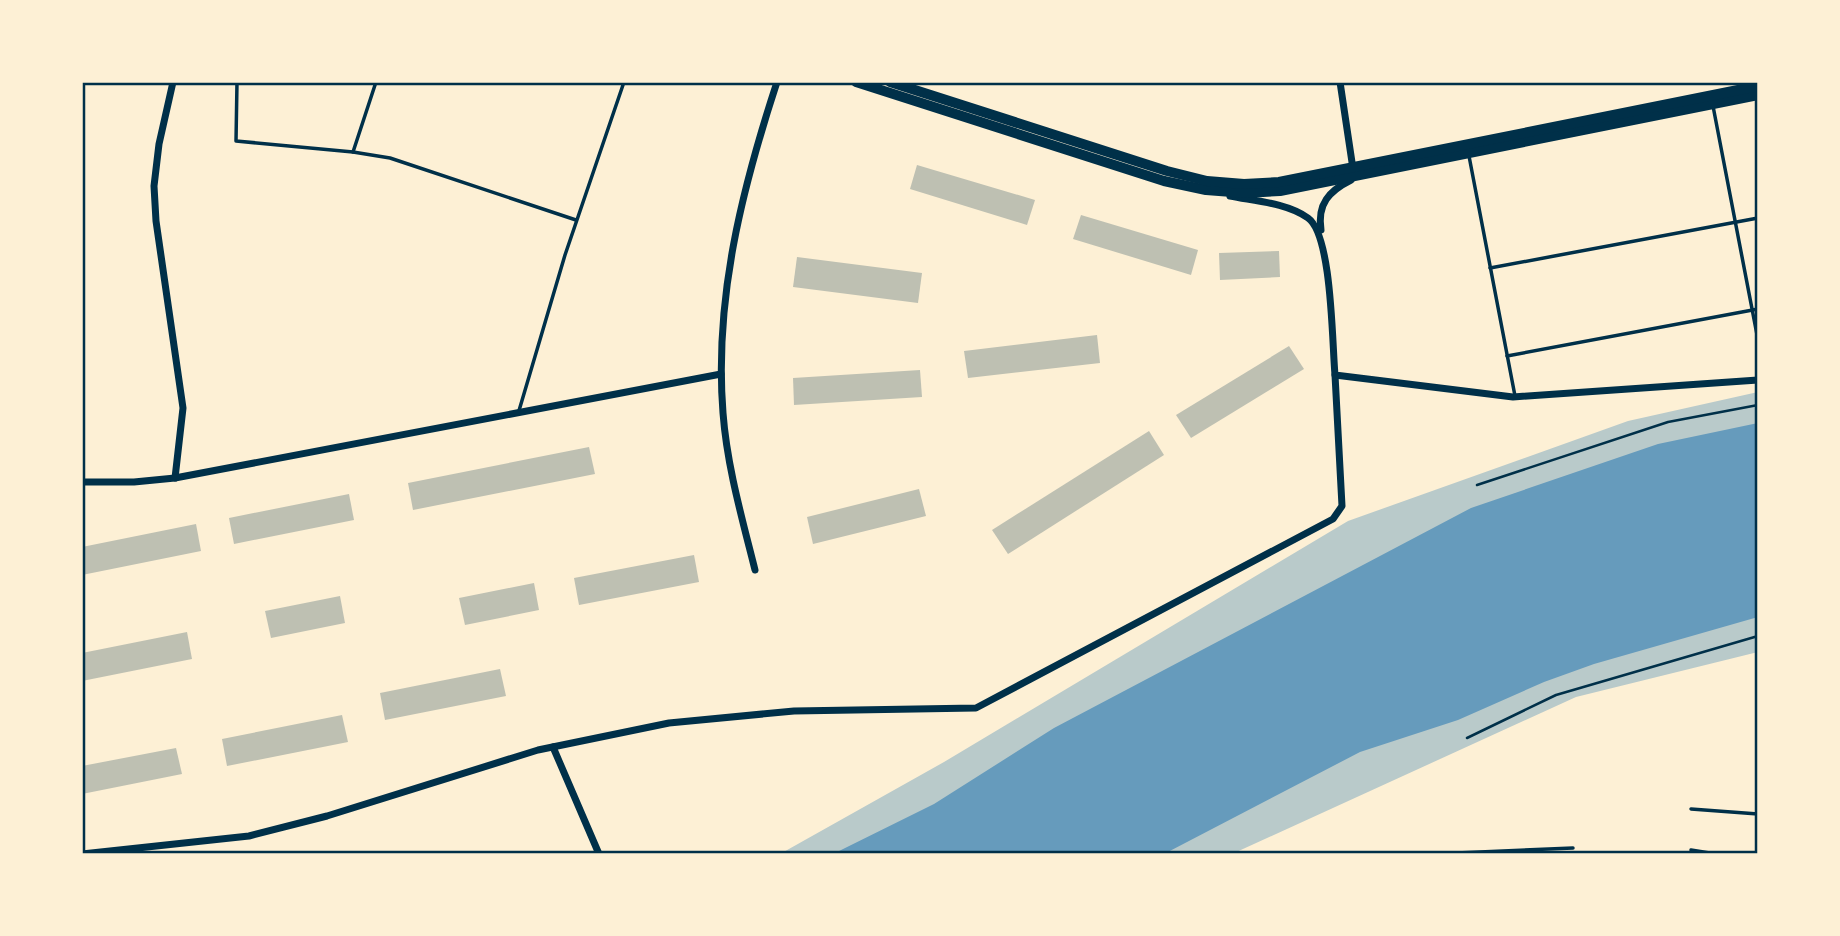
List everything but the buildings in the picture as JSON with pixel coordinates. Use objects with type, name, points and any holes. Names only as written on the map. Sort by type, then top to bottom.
[{"type":"main road","points":[[856,82],[1164,181],[1206,190],[1245,193],[1280,191],[1758,86]]},
{"type":"main road","points":[[890,82],[1167,171],[1208,181],[1244,184],[1353,174],[1468,154],[1758,95]]},
{"type":"street","points":[[173,82],[159,144],[154,186],[156,221],[183,408],[175,478]]},
{"type":"street","points":[[755,570],[733,478],[721,374],[727,280],[736,225],[745,184],[777,82]]},
{"type":"street","points":[[82,854],[249,836],[327,816],[553,747],[713,717],[794,711],[962,709],[984,705],[1333,519],[1342,506],[1335,374],[1320,209],[1333,190],[1353,174],[1340,82]]},
{"type":"street","points":[[1206,190],[1298,212],[1309,219],[1322,238]]},
{"type":"street","points":[[82,482],[134,482],[175,478],[721,374]]},
{"type":"street","points":[[1335,374],[1515,397],[1758,380]]},
{"type":"street","points":[[553,747],[599,854]]},
{"type":"lane","points":[[237,82],[236,141],[390,158],[576,220]]},
{"type":"lane","points":[[353,152],[376,82]]},
{"type":"lane","points":[[518,414],[576,220],[624,82]]},
{"type":"lane","points":[[1713,104],[1735,222],[1755,309],[1758,340]]},
{"type":"lane","points":[[1468,154],[1515,397]]},
{"type":"lane","points":[[1490,268],[1758,218]]},
{"type":"lane","points":[[1507,356],[1755,309]]},
{"type":"lane","points":[[1691,809],[1758,814]]},
{"type":"lane","points":[[1433,854],[1573,848]]},
{"type":"lane","points":[[1691,850],[1716,854]]},
{"type":"path","points":[[1477,485],[1668,422],[1758,404]]},
{"type":"path","points":[[1467,738],[1556,695],[1758,636]]},
{"type":"shaded area","points":[[1758,392],[1758,652],[1576,697],[1232,854],[780,854],[944,762],[1348,521],[1628,421]]},
{"type":"water","points":[[1758,423],[1758,617],[1594,664],[1544,682],[1458,720],[1360,752],[1164,854],[833,854],[934,804],[1054,728],[1471,508],[1658,444]]}]
